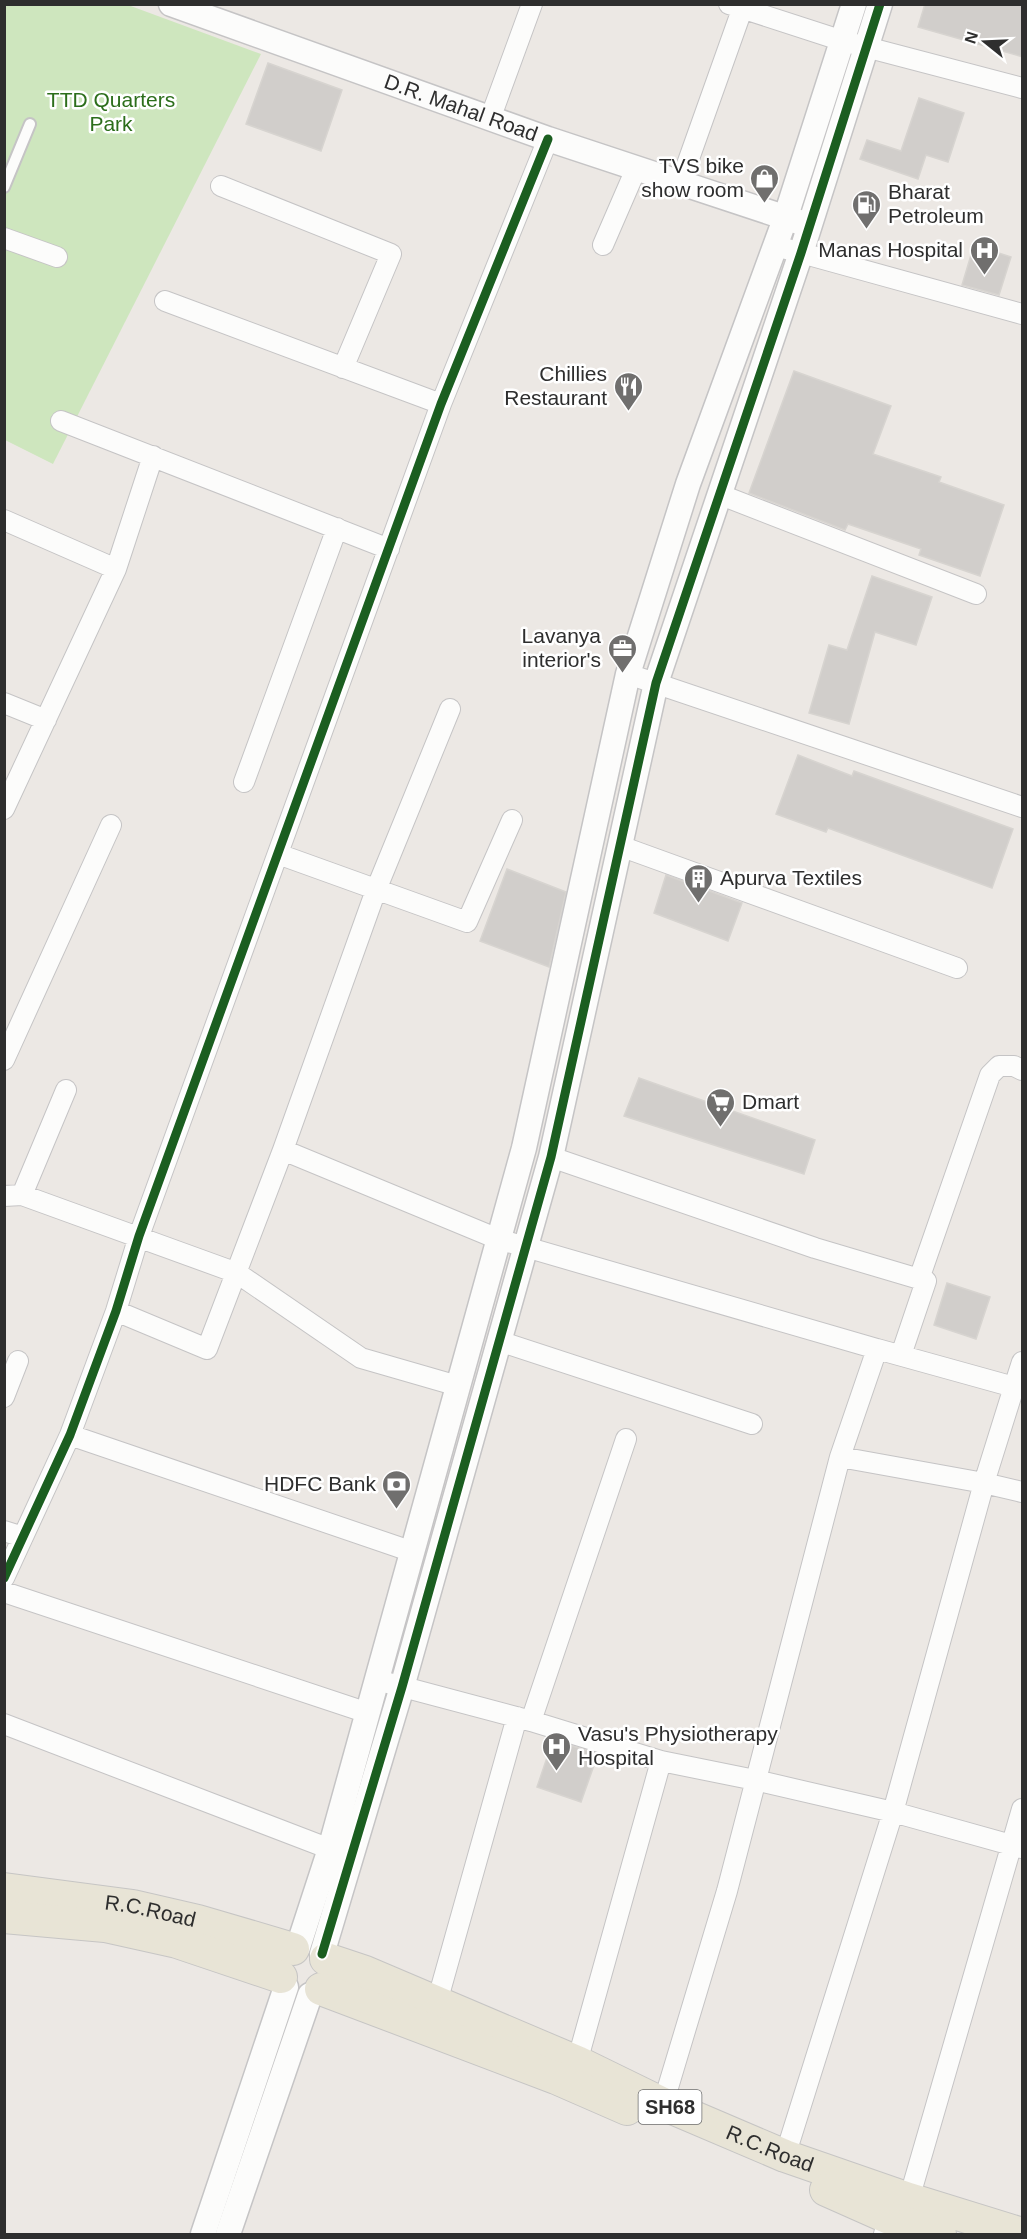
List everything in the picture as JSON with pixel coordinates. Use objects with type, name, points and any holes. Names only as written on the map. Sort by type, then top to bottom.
[{"type":"main road","name":"R.C.Road","points":[[4,1889],[133,1906],[198,1921],[305,1970],[556,2078],[940,2235]]},
{"type":"main road","name":"R.C.Road","points":[[4,1917],[105,1926],[305,1970],[365,1972],[577,2062],[663,2104],[785,2156],[894,2217],[1023,2234]]},
{"type":"street","name":"D.R. Mahal Road","points":[[171,4],[548,139],[785,219],[810,225]]},
{"type":"street","points":[[490,118],[532,4]]},
{"type":"street","points":[[203,2235],[305,1970],[402,1687],[551,1157],[656,683],[810,225],[854,44],[854,4]]},
{"type":"street","points":[[228,2235],[305,1970],[330,1849],[524,1148],[628,674],[688,484],[785,219],[854,44],[880,4]]},
{"type":"street","points":[[680,184],[739,6],[854,44],[1023,88]]},
{"type":"street","points":[[4,1578],[14,1534],[70,1435],[116,1311],[139,1236],[441,404],[548,139]]},
{"type":"street","points":[[603,245],[636,169]]},
{"type":"street","points":[[221,186],[391,254],[343,368]]},
{"type":"street","points":[[4,238],[57,257]]},
{"type":"street","points":[[776,246],[1023,314]]},
{"type":"street","points":[[165,301],[441,404]]},
{"type":"street","points":[[61,421],[389,549]]},
{"type":"street","points":[[4,809],[116,569],[153,456]]},
{"type":"street","points":[[721,495],[975,594]]},
{"type":"street","points":[[4,520],[116,569]]},
{"type":"street","points":[[244,782],[337,528]]},
{"type":"street","points":[[628,674],[1023,807]]},
{"type":"street","points":[[4,703],[46,720]]},
{"type":"street","points":[[116,1311],[207,1349],[283,1150],[376,890],[450,709]]},
{"type":"street","points":[[278,855],[468,922],[512,820]]},
{"type":"street","points":[[4,1060],[111,825]]},
{"type":"street","points":[[621,846],[957,968]]},
{"type":"street","points":[[919,1279],[990,1075],[999,1066],[1014,1066],[1023,1070]]},
{"type":"street","points":[[66,1090],[13,1195],[139,1236],[237,1273],[361,1358],[458,1386]]},
{"type":"street","points":[[283,1150],[498,1239],[1014,1386]]},
{"type":"street","points":[[551,1157],[815,1248],[926,1281],[901,1355]]},
{"type":"street","points":[[499,1341],[752,1424]]},
{"type":"street","points":[[663,2104],[728,1891],[840,1457],[878,1349]]},
{"type":"street","points":[[4,1397],[18,1361]]},
{"type":"street","points":[[785,2156],[892,1812],[984,1483],[1023,1362]]},
{"type":"street","points":[[70,1435],[414,1552]]},
{"type":"street","points":[[437,2002],[524,1719],[626,1439]]},
{"type":"street","points":[[840,1457],[1023,1492]]},
{"type":"street","points":[[4,1592],[368,1713]]},
{"type":"street","points":[[378,1680],[524,1719],[661,1761],[892,1812],[1017,1846]]},
{"type":"street","points":[[4,1724],[330,1849]]},
{"type":"street","points":[[577,2062],[661,1761]]},
{"type":"street","points":[[894,2217],[1017,1846],[1023,1809]]},
{"type":"lane","points":[[4,187],[30,124]]},
{"type":"green space","name":"TTD Quarters Park","points":[[4,5],[128,5],[261,54],[53,464],[5,440]]},
{"type":"building","points":[[925,4],[1023,4],[1023,57],[918,27]]},
{"type":"building","points":[[268,63],[342,90],[321,151],[246,124]]},
{"type":"building","points":[[919,98],[964,113],[948,162],[926,155],[918,179],[860,159],[867,140],[901,151]]},
{"type":"building","points":[[974,245],[1011,257],[999,295],[962,285]]},
{"type":"building","points":[[794,371],[891,406],[873,454],[941,477],[939,482],[1004,505],[980,576],[919,555],[921,549],[848,524],[845,530],[749,493]]},
{"type":"building","points":[[872,576],[932,597],[916,645],[875,632],[849,724],[809,713],[829,645],[847,650]]},
{"type":"building","points":[[798,755],[852,776],[854,771],[1013,829],[992,888],[828,828],[826,832],[776,814]]},
{"type":"building","points":[[507,869],[566,892],[549,967],[480,941]]},
{"type":"building","name":"Apurva Textiles","points":[[666,875],[742,903],[728,941],[654,913]]},
{"type":"building","name":"Dmart","points":[[639,1078],[815,1140],[804,1174],[624,1116]]},
{"type":"building","points":[[947,1283],[990,1297],[976,1339],[934,1325]]},
{"type":"building","points":[[553,1740],[598,1754],[581,1802],[537,1787]]},
{"type":"cycle path","points":[[322,1954],[402,1687],[551,1157],[656,683],[801,253],[880,4]]},
{"type":"cycle path","points":[[4,1578],[70,1435],[116,1311],[139,1236],[441,404],[548,139]]},
{"type":"place","name":"TVS bike show room","points":[[765,204]]},
{"type":"place","name":"Bharat Petroleum","points":[[867,230]]},
{"type":"place","name":"Manas Hospital","points":[[984,276]]},
{"type":"place","name":"Chillies Restaurant","points":[[628,412]]},
{"type":"place","name":"Lavanya interior's","points":[[622,674]]},
{"type":"place","name":"Apurva Textiles","points":[[699,904]]},
{"type":"place","name":"Dmart","points":[[721,1128]]},
{"type":"place","name":"HDFC Bank","points":[[397,1510]]},
{"type":"place","name":"Vasu's Physiotherapy Hospital","points":[[557,1772]]}]
